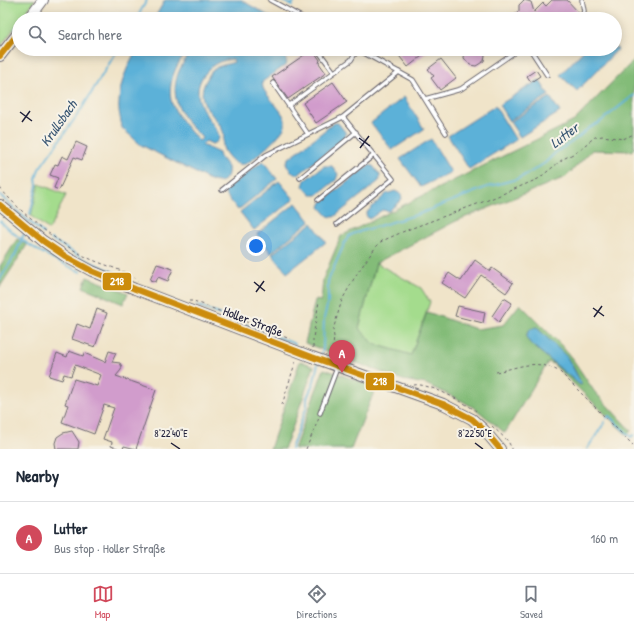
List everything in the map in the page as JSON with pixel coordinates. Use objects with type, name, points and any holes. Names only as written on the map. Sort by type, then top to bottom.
[{"type":"street","points":[[34,12],[43,0]]},
{"type":"street","points":[[0,56],[12,41]]},
{"type":"street","name":"Holler Straße","points":[[0,205],[43,241],[68,258],[92,271],[299,352],[313,354],[329,360],[338,367],[431,399],[472,419],[484,430],[500,449]]},
{"type":"lane","points":[[270,0],[292,12]]},
{"type":"lane","points":[[582,0],[584,12]]},
{"type":"lane","points":[[322,56],[334,72]]},
{"type":"lane","points":[[289,105],[351,60],[354,56]]},
{"type":"lane","points":[[370,56],[413,80],[446,133]]},
{"type":"lane","points":[[425,99],[461,89],[509,56]]},
{"type":"lane","points":[[535,56],[547,75]]},
{"type":"lane","points":[[222,190],[266,155],[343,117],[399,72]]},
{"type":"lane","points":[[273,83],[308,134]]},
{"type":"lane","points":[[338,224],[393,179],[343,117]]},
{"type":"lane","points":[[300,178],[356,132]]},
{"type":"lane","points":[[318,200],[374,155]]},
{"type":"lane","points":[[320,414],[338,367]]},
{"type":"path","points":[[329,360],[334,337],[333,330],[342,300],[356,275],[375,248],[382,241],[538,180],[563,159],[575,153],[595,137],[603,136],[623,138],[634,134]]},
{"type":"path","points":[[0,189],[31,219],[72,249],[97,262],[130,276],[139,282]]},
{"type":"path","points":[[187,301],[194,301],[296,342]]},
{"type":"path","points":[[313,354],[313,338],[319,301]]},
{"type":"path","points":[[282,405],[299,352]]},
{"type":"path","points":[[496,372],[534,364],[548,366],[560,372],[634,446]]},
{"type":"path","points":[[306,449],[320,414]]},
{"type":"green space","points":[[0,0],[35,0],[26,12],[12,12],[12,31],[0,47]]},
{"type":"green space","points":[[634,60],[634,149],[632,151],[592,150],[566,177],[456,221],[376,263],[359,328],[374,344],[411,355],[427,312],[476,329],[503,325],[520,304],[561,345],[574,361],[594,391],[631,431],[627,435],[553,364],[548,362],[505,433],[476,409],[426,384],[403,380],[305,343],[315,300],[321,301],[323,279],[341,236],[574,121]],"holes":[[[537,327],[543,335],[568,359],[573,366],[580,385],[527,339],[529,330]]]},
{"type":"green space","points":[[39,184],[66,195],[49,230],[31,216]]},
{"type":"green space","points":[[17,239],[27,245],[0,287],[0,266]]},
{"type":"green space","points":[[376,263],[421,288],[430,302],[411,355],[374,344],[359,328]]},
{"type":"green space","points":[[87,277],[128,293],[123,304],[83,287]]},
{"type":"green space","points":[[300,361],[314,366],[284,449],[270,449]]},
{"type":"green space","points":[[324,369],[376,387],[351,449],[294,449]]},
{"type":"water","points":[[165,0],[241,0],[262,12],[158,12]]},
{"type":"water","points":[[133,56],[183,56],[173,75],[170,91],[171,99],[178,115],[199,141],[202,138],[185,119],[176,101],[175,91],[178,73],[188,56],[285,56],[287,64],[262,82],[265,92],[284,117],[285,126],[279,135],[267,147],[249,162],[245,164],[235,163],[223,147],[223,132],[206,106],[202,94],[203,87],[214,69],[234,62],[233,59],[224,60],[213,65],[200,81],[198,93],[201,105],[219,136],[215,143],[212,144],[206,141],[202,145],[219,153],[220,157],[228,167],[228,175],[224,181],[221,182],[208,179],[141,145],[122,128],[119,109],[119,96],[122,82]]},
{"type":"water","points":[[578,56],[611,56],[577,91],[560,75]]},
{"type":"water","points":[[539,80],[549,95],[509,121],[499,105]]},
{"type":"water","points":[[404,97],[424,129],[392,150],[371,123]]},
{"type":"water","points":[[550,97],[560,112],[520,137],[510,122]]},
{"type":"water","points":[[495,106],[516,140],[469,169],[448,136]]},
{"type":"water","points":[[334,123],[338,123],[346,133],[345,138],[299,174],[294,174],[286,165],[288,159]]},
{"type":"water","points":[[431,139],[451,172],[421,187],[400,159]]},
{"type":"water","points":[[263,161],[277,179],[238,210],[223,191]]},
{"type":"water","points":[[369,165],[373,166],[380,175],[379,181],[334,217],[328,216],[320,207],[322,202]]},
{"type":"water","points":[[324,166],[332,166],[338,174],[336,180],[317,195],[311,195],[303,186],[305,180]]},
{"type":"water","points":[[279,181],[294,199],[254,230],[240,212]]},
{"type":"water","points":[[395,191],[401,194],[402,199],[389,211],[382,210],[371,218],[368,218],[366,215],[368,211],[386,194]]},
{"type":"water","points":[[296,203],[310,221],[271,253],[257,234]]},
{"type":"water","points":[[312,223],[326,242],[287,273],[272,254]]},
{"type":"water","points":[[536,327],[567,357],[582,384],[580,385],[531,344],[527,339],[527,334],[529,330]]},
{"type":"building","points":[[524,0],[531,2],[534,12],[518,12],[519,5]]},
{"type":"building","points":[[552,0],[567,0],[578,12],[534,12],[543,3],[546,6]]},
{"type":"building","points":[[303,56],[317,56],[320,60],[319,63],[326,73],[288,99],[272,77]]},
{"type":"building","points":[[399,56],[422,56],[408,67]]},
{"type":"building","points":[[464,56],[485,56],[484,61],[476,66],[470,65],[464,58]]},
{"type":"building","points":[[441,59],[456,78],[440,90],[431,78],[434,76],[428,69]]},
{"type":"building","points":[[536,70],[540,76],[531,82],[527,76]]},
{"type":"building","points":[[333,82],[347,102],[316,123],[303,103]]},
{"type":"building","points":[[76,142],[87,147],[82,160],[74,157],[59,190],[54,188],[58,178],[50,175],[55,164],[58,165],[62,156],[68,159]]},
{"type":"building","points":[[475,260],[490,271],[492,268],[513,283],[506,293],[481,275],[465,298],[442,283],[449,273],[461,281]]},
{"type":"building","points":[[157,264],[173,269],[168,281],[158,277],[156,282],[150,280]]},
{"type":"building","points":[[504,298],[512,303],[499,322],[492,316]]},
{"type":"building","points":[[458,306],[485,312],[483,323],[455,316]]},
{"type":"building","points":[[97,309],[107,313],[95,347],[72,339],[77,324],[90,329]]},
{"type":"building","points":[[69,351],[83,356],[84,353],[105,362],[109,351],[116,353],[112,362],[120,363],[122,367],[116,376],[156,390],[136,449],[124,446],[123,449],[120,449],[111,446],[112,442],[103,439],[114,408],[104,405],[94,434],[62,422],[68,405],[65,404],[74,379],[97,386],[101,375],[75,365],[71,376],[64,374],[62,380],[49,376],[57,353],[67,357]]},
{"type":"building","points":[[72,431],[79,442],[78,449],[56,449],[55,443],[57,437],[63,433]]},
{"type":"waterway","name":"Krullsbach","points":[[140,12],[147,0]]},
{"type":"waterway","points":[[282,0],[293,6]]},
{"type":"waterway","points":[[291,5],[296,0]]},
{"type":"waterway","name":"Krullsbach","points":[[30,214],[39,169],[81,110],[114,56]]},
{"type":"waterway","name":"Lutter","points":[[320,357],[323,349],[324,318],[328,302],[328,281],[349,236],[419,214],[487,187],[517,179],[545,163],[555,153],[589,128],[600,122],[634,95]]},
{"type":"waterway","points":[[0,195],[43,233]]},
{"type":"waterway","points":[[0,221],[9,230],[28,244],[59,262],[81,272]]},
{"type":"waterway","name":"Krullsbach","points":[[0,279],[15,255],[24,234]]},
{"type":"waterway","points":[[51,239],[84,259],[123,276]]},
{"type":"waterway","points":[[196,305],[295,344]]},
{"type":"waterway","name":"Lutter","points":[[291,449],[307,406],[307,398],[314,381],[318,363]]},
{"type":"waterway","points":[[607,418],[609,416],[631,437],[634,435]]},
{"type":"waterway","points":[[587,449],[605,422]]},
{"type":"transit line","name":"218","points":[[0,56],[12,41]]},
{"type":"transit line","name":"218","points":[[0,205],[43,241],[68,258],[92,271],[312,357],[443,404],[472,419],[484,430],[500,449]]},
{"type":"place","name":"Lutter","points":[[342,373]]}]
